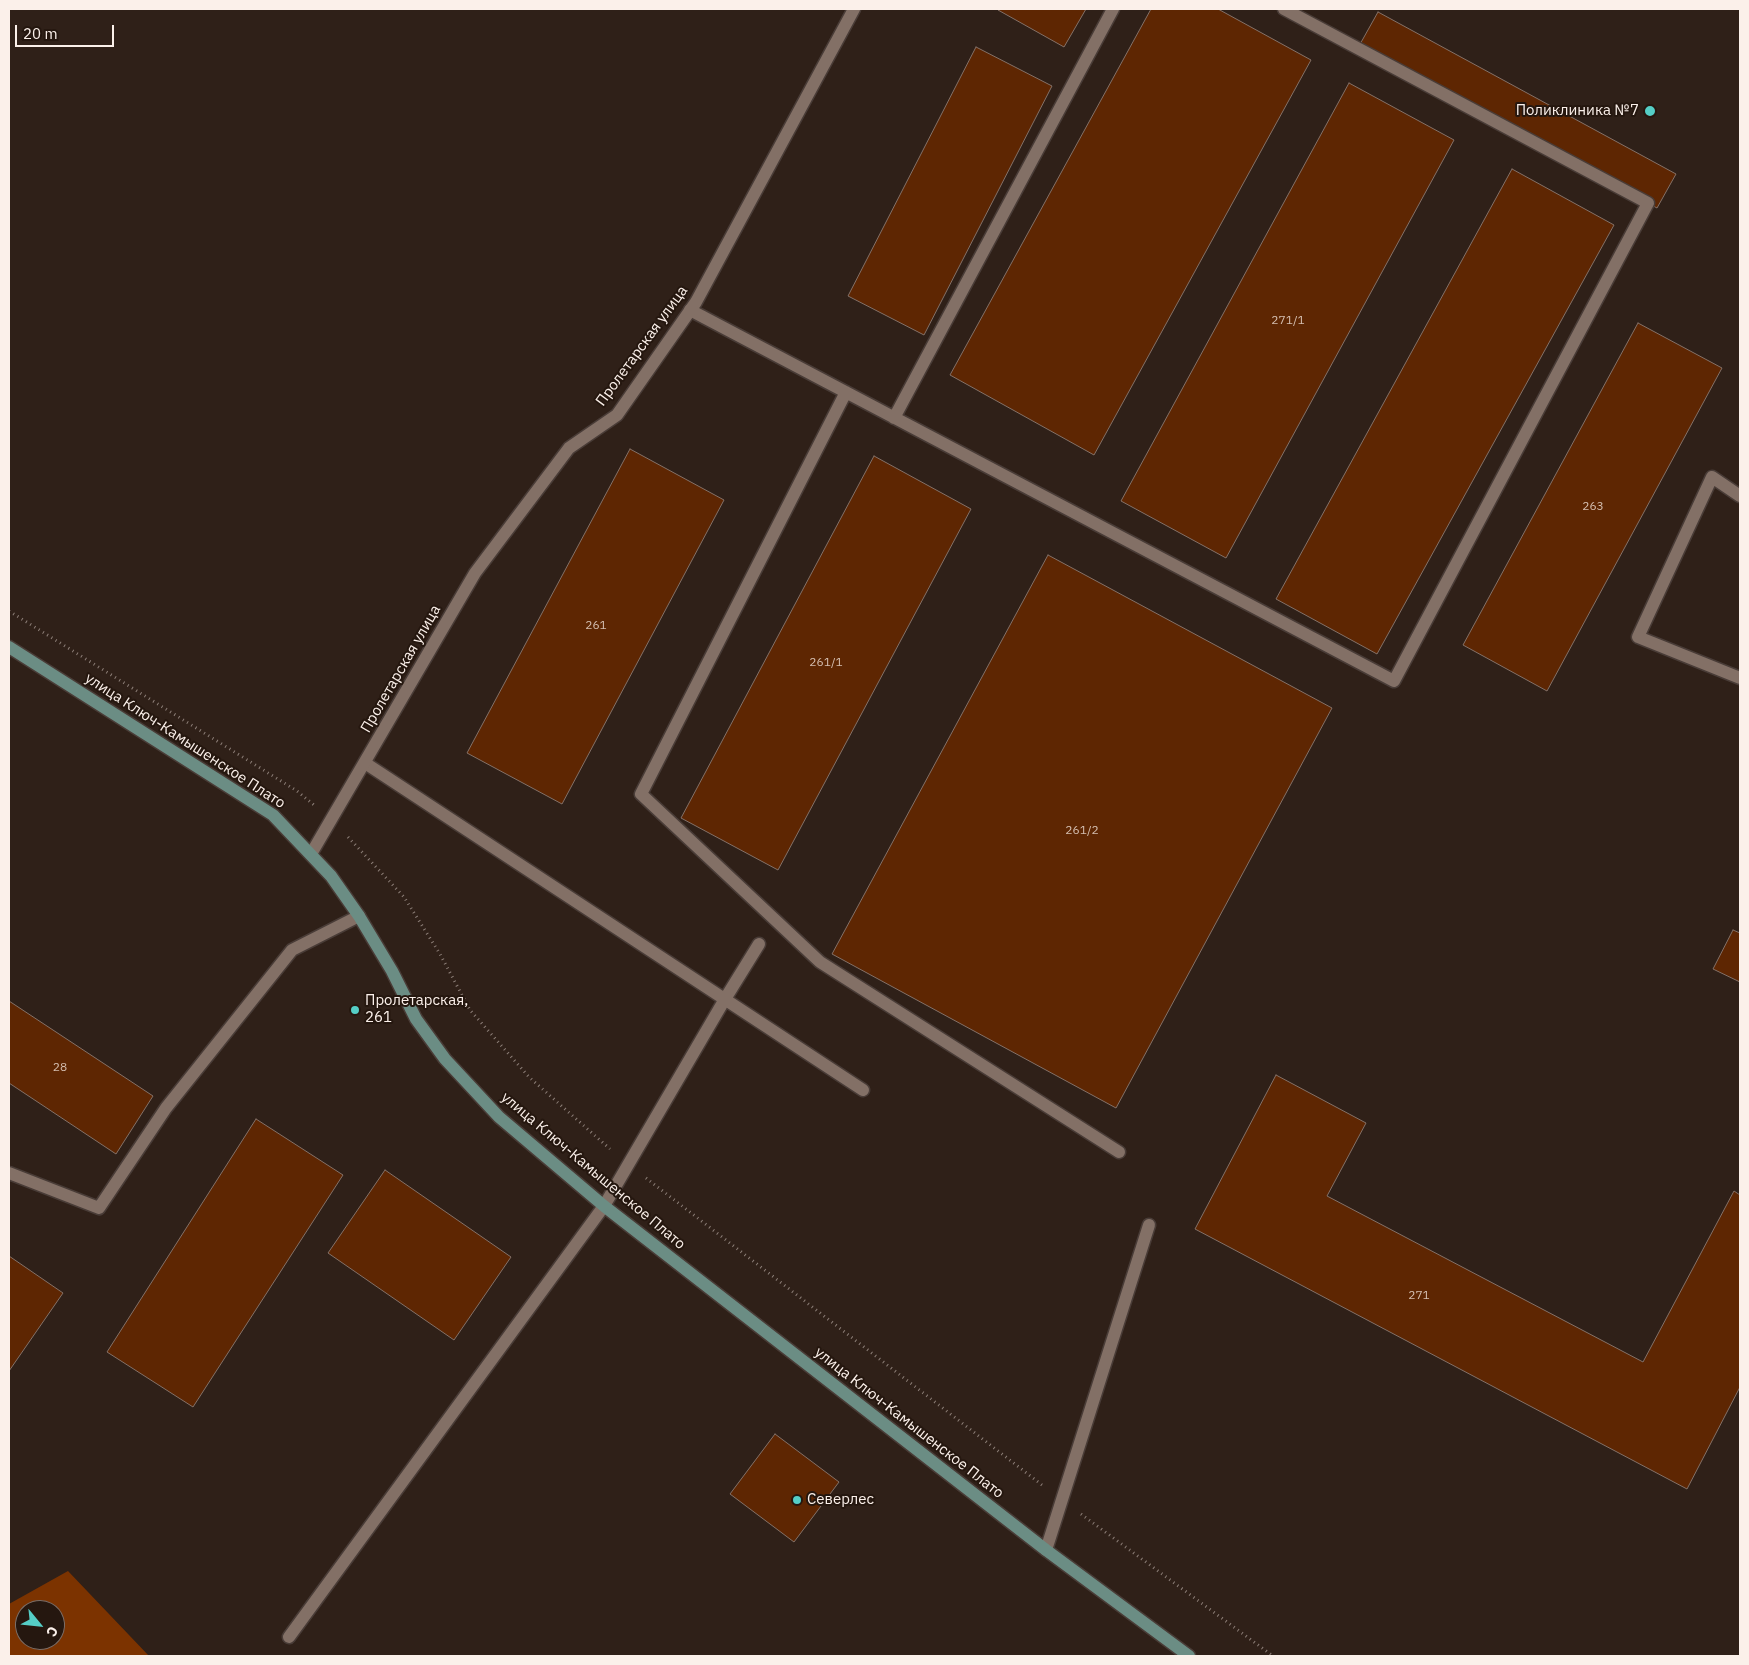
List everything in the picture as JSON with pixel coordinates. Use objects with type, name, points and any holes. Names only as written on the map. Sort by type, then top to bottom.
[{"type":"main road","name":"улица Ключ-Камышенское Плато","points":[[10,650],[273,814],[331,876],[359,916],[392,971],[416,1019],[445,1060],[499,1117],[604,1206],[1046,1550],[1189,1656]]},
{"type":"street","name":"Пролетарская улица","points":[[311,854],[475,573],[569,448],[617,415],[690,310],[854,9]]},
{"type":"street","points":[[894,418],[1112,9]]},
{"type":"street","points":[[690,310],[1394,681],[1648,203],[1284,9]]},
{"type":"street","points":[[846,392],[642,794],[820,962],[1119,1152]]},
{"type":"street","points":[[1740,496],[1712,477],[1638,637],[1740,678]]},
{"type":"street","points":[[365,763],[863,1090]]},
{"type":"street","points":[[9,1174],[99,1208],[166,1108],[292,950],[359,916]]},
{"type":"street","points":[[289,1637],[604,1206],[759,944]]},
{"type":"street","points":[[1046,1550],[1148,1225]]},
{"type":"shaded area","points":[[68,1571],[149,1656],[9,1656],[9,1604],[15,1601],[15,1650],[65,1650],[65,1600],[16,1600]]},
{"type":"building","points":[[999,9],[1086,9],[1064,47]]},
{"type":"building","points":[[1151,9],[1218,9],[1311,60],[1094,455],[950,375]]},
{"type":"building","points":[[1378,12],[1676,174],[1657,208],[1359,46]]},
{"type":"building","points":[[976,47],[1052,86],[924,335],[848,296]]},
{"type":"building","points":[[1349,83],[1454,140],[1226,558],[1121,501]]},
{"type":"building","points":[[1512,169],[1614,225],[1377,654],[1276,599]]},
{"type":"building","points":[[1638,323],[1722,368],[1547,691],[1463,645]]},
{"type":"building","points":[[630,449],[724,500],[562,804],[467,753]]},
{"type":"building","points":[[874,456],[971,509],[778,870],[681,818]]},
{"type":"building","points":[[1048,555],[1332,708],[1116,1108],[832,954]]},
{"type":"building","points":[[1733,930],[1740,933],[1740,982],[1713,969]]},
{"type":"building","points":[[9,1001],[153,1096],[116,1154],[9,1083]]},
{"type":"building","points":[[1276,1075],[1366,1123],[1327,1196],[1643,1362],[1734,1191],[1740,1195],[1740,1387],[1687,1489],[1195,1229]]},
{"type":"building","points":[[256,1119],[343,1175],[193,1407],[107,1352]]},
{"type":"building","points":[[385,1170],[511,1257],[454,1340],[328,1253]]},
{"type":"building","points":[[9,1256],[63,1293],[9,1371]]},
{"type":"building","points":[[775,1434],[839,1482],[794,1542],[730,1494]]},
{"type":"place","name":"Поликлиника №7","points":[[1650,111]]},
{"type":"place","name":"Пролетарская, 261","points":[[355,1010]]},
{"type":"place","name":"Северлес","points":[[797,1500]]}]
